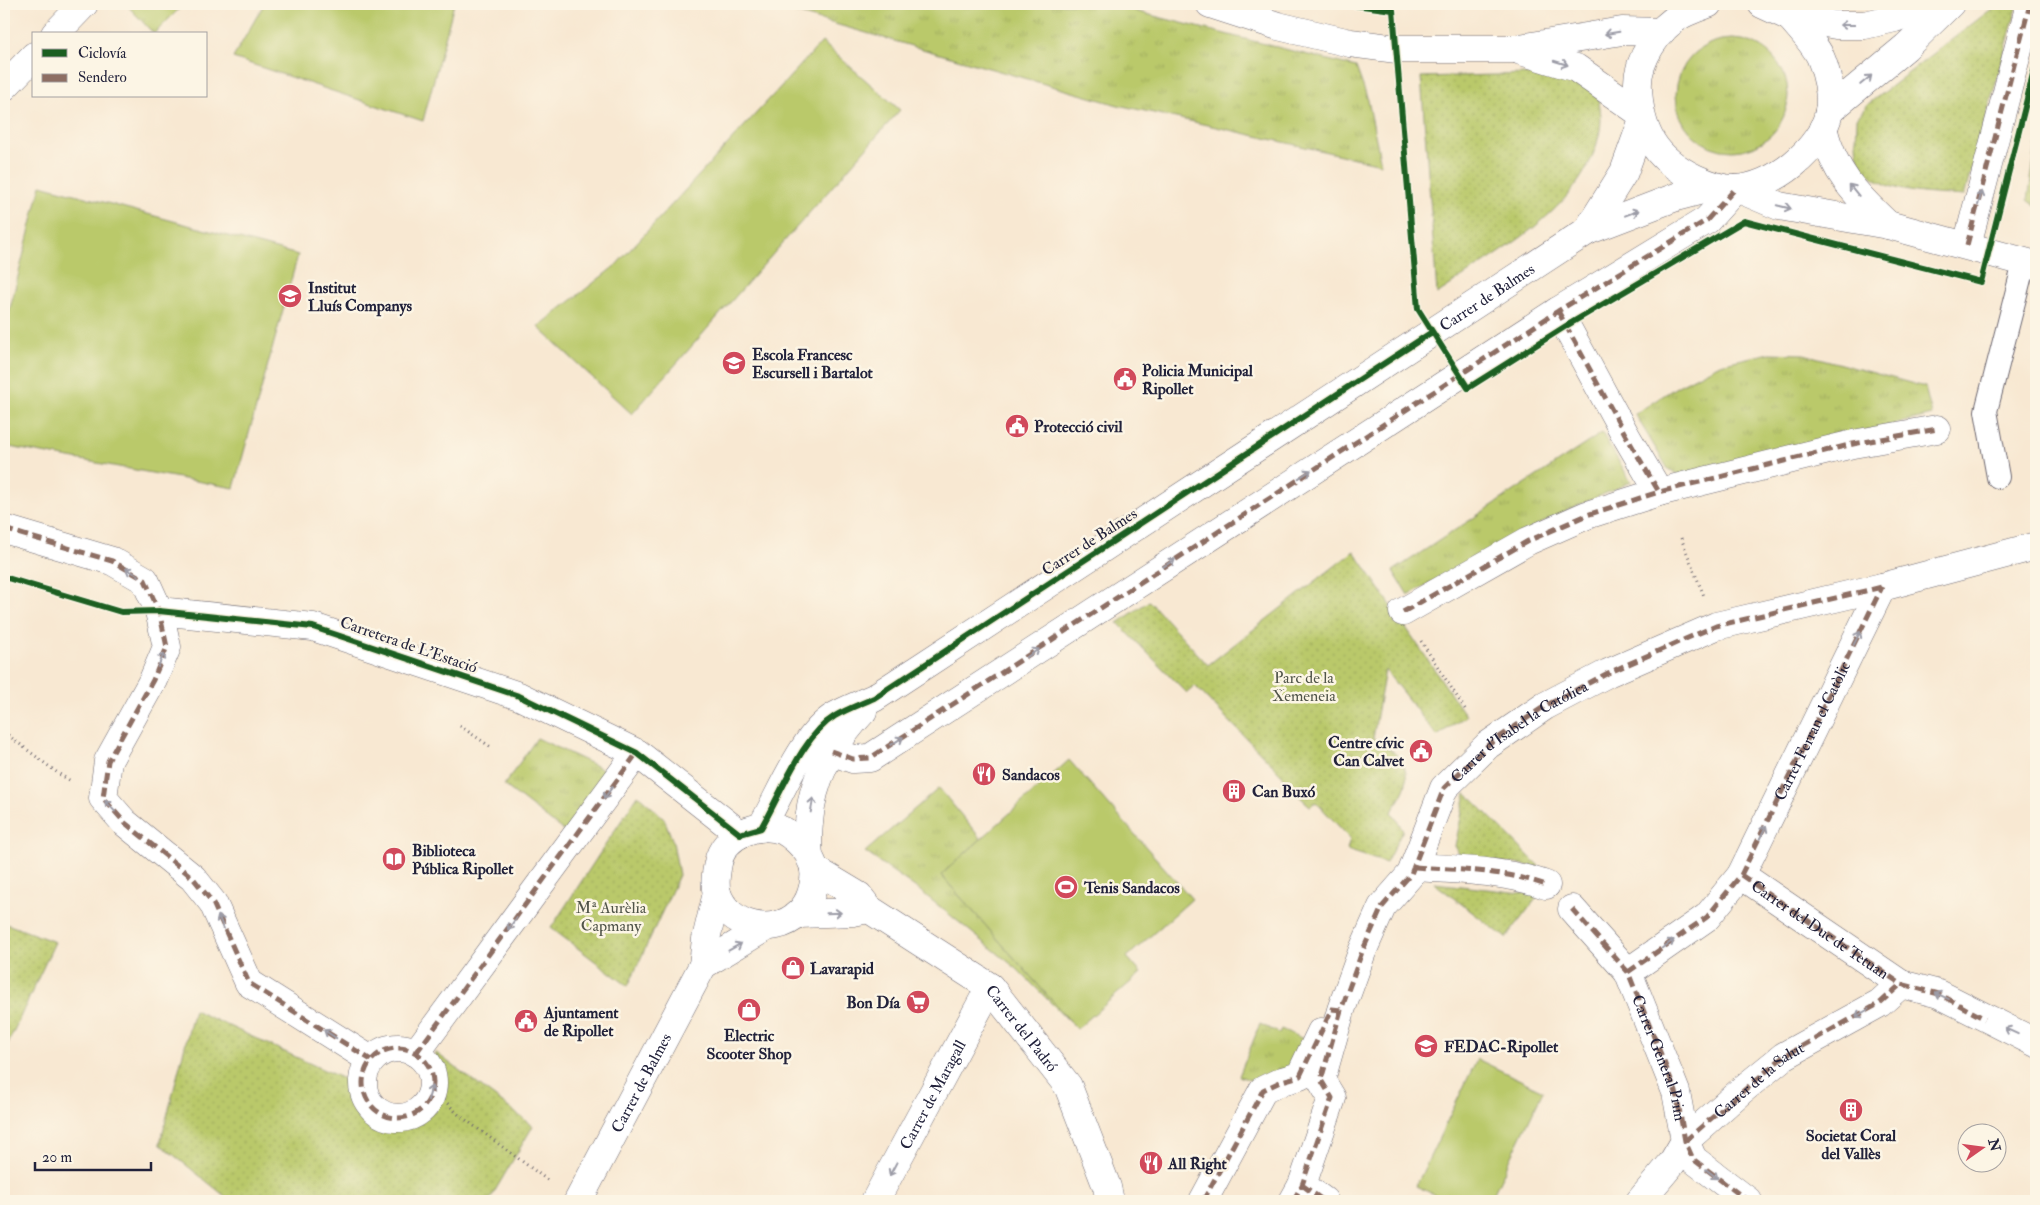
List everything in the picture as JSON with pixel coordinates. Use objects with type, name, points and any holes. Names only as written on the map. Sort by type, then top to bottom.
[{"type":"street","points":[[57,32],[84,4]]},
{"type":"street","points":[[1210,4],[1278,26],[1341,41],[1397,49],[1514,49],[1622,32],[1661,32]]},
{"type":"street","points":[[1586,231],[1624,172],[1640,117],[1638,85],[1642,65],[1650,46],[1661,32],[1682,14],[1708,4]]},
{"type":"street","points":[[1762,4],[1790,17],[1836,25],[1865,25],[1895,18],[1935,4]]},
{"type":"street","points":[[1586,231],[1676,197],[1729,188],[1777,176],[1801,158],[1826,120],[1950,4]]},
{"type":"street","points":[[1967,245],[2030,4]]},
{"type":"street","points":[[1790,17],[1820,56],[1828,83],[1826,120],[1829,152],[1841,174],[1856,195],[1888,225]]},
{"type":"street","points":[[1514,49],[1576,68],[1640,117],[1654,148],[1673,166],[1779,206],[1888,225],[1967,245],[2030,264]]},
{"type":"street","points":[[4,87],[32,58]]},
{"type":"street","points":[[831,751],[853,759],[870,758],[1558,311],[1707,220],[1729,188]]},
{"type":"street","name":"Carrer de Balmes","points":[[750,831],[782,791],[803,751],[816,734],[835,716],[874,698],[1586,231]]},
{"type":"street","points":[[1558,311],[1659,492]]},
{"type":"street","points":[[1403,612],[1528,541],[1587,515],[1659,492],[1853,444],[1938,429]]},
{"type":"street","points":[[4,529],[112,561],[145,580],[159,610],[167,647],[153,680],[108,761],[102,798],[124,822],[193,878],[213,903],[249,983],[371,1060]]},
{"type":"street","name":"Carrer d'Isabel la Católica","points":[[1298,1193],[1332,1098],[1321,1080],[1341,1010],[1362,952],[1382,907],[1415,867],[1444,788],[1488,745],[1545,706],[1608,673],[1716,626],[1882,587],[2036,546]]},
{"type":"street","name":"Carrer Ferran el Catòlic","points":[[1741,875],[1882,587]]},
{"type":"street","name":"Carretera de L'Estació","points":[[159,610],[313,626],[519,696],[637,753],[750,831]]},
{"type":"street","points":[[812,862],[797,839],[783,831],[750,831],[727,845],[718,860],[715,876],[717,893],[725,908],[736,918],[750,925],[766,927],[783,924],[799,914],[808,901],[814,886],[811,807],[819,774],[842,733],[874,698]]},
{"type":"street","points":[[416,1053],[637,753]]},
{"type":"street","name":"Carrer del Padró","points":[[812,862],[859,896],[870,909],[990,987],[1068,1086],[1107,1187],[1110,1201]]},
{"type":"street","points":[[1415,867],[1480,871],[1532,880],[1546,885]]},
{"type":"street","name":"Carrer del Duc de Tetuan","points":[[1628,972],[1707,917],[1741,875],[1901,984],[1940,994],[2036,1043]]},
{"type":"street","name":"Carrer de Balmes","points":[[578,1201],[703,965],[706,939],[717,893]]},
{"type":"street","points":[[799,914],[853,912],[870,909]]},
{"type":"street","name":"Carrer General Prim","points":[[1572,909],[1628,972],[1676,1092],[1685,1140],[1693,1159],[1748,1201]]},
{"type":"street","points":[[703,965],[766,927]]},
{"type":"street","name":"Carrer de la Salut","points":[[1640,1201],[1672,1163],[1685,1140],[1784,1056],[1880,1002],[1901,984]]},
{"type":"street","name":"Carrer de Maragall","points":[[875,1201],[990,987]]},
{"type":"street","points":[[1203,1201],[1263,1090],[1282,1081],[1300,1076],[1332,1009],[1341,1010]]},
{"type":"street","points":[[397,1048],[416,1053],[430,1070],[432,1080],[431,1092],[419,1110],[410,1116],[387,1116],[376,1111],[364,1092],[365,1070],[371,1060],[388,1049],[397,1048]]},
{"type":"street","points":[[1298,1193],[1324,1201]]},
{"type":"lane","points":[[1998,477],[1986,411],[2030,264]]},
{"type":"path","points":[[1390,8],[1397,49]]},
{"type":"path","points":[[1681,538],[1704,598]]},
{"type":"path","points":[[4,577],[121,612],[159,610]]},
{"type":"path","points":[[1418,636],[1465,709]]},
{"type":"path","points":[[460,726],[491,747]]},
{"type":"path","points":[[4,732],[58,774],[102,798]]},
{"type":"path","points":[[431,1092],[553,1184]]},
{"type":"green space","points":[[126,4],[184,4],[156,32],[152,32]]},
{"type":"green space","points":[[264,4],[454,4],[423,121],[233,58]]},
{"type":"green space","points":[[765,4],[1113,4],[1356,67],[1368,100],[1381,164],[1118,105]]},
{"type":"green space","points":[[1998,4],[2018,4],[1964,196],[1902,190],[1887,185],[1874,177],[1863,167],[1857,153],[1857,118],[1868,104]]},
{"type":"green space","points":[[1732,39],[1754,43],[1772,55],[1784,73],[1788,95],[1784,117],[1772,135],[1754,147],[1732,151],[1710,147],[1692,135],[1680,117],[1676,95],[1680,73],[1692,55],[1710,43]]},
{"type":"green space","points":[[822,42],[900,110],[632,414],[538,327],[616,265]]},
{"type":"green space","points":[[1568,73],[1586,85],[1595,94],[1599,103],[1601,114],[1600,130],[1590,162],[1575,186],[1534,227],[1437,294],[1421,77]]},
{"type":"green space","points":[[2036,145],[2036,206],[2028,200]]},
{"type":"green space","points":[[41,185],[298,255],[234,488],[4,446],[4,332]]},
{"type":"green space","points":[[1770,353],[1804,354],[1925,387],[1932,415],[1681,476],[1668,469],[1635,414],[1678,386],[1720,364]]},
{"type":"green space","points":[[1602,433],[1631,482],[1561,513],[1408,595],[1393,571]]},
{"type":"green space","name":"Parc de la Xemeneia","points":[[1354,551],[1466,716],[1437,736],[1385,670],[1373,738],[1392,750],[1401,761],[1406,775],[1404,790],[1392,812],[1403,830],[1386,863],[1347,850],[1350,838],[1316,802],[1310,806],[1282,781],[1284,777],[1195,686],[1187,693],[1118,623],[1149,601],[1208,665]]},
{"type":"green space","points":[[537,738],[611,773],[565,832],[504,785]]},
{"type":"green space","name":"Tenis Sandacos","points":[[1069,760],[1192,899],[1127,957],[1141,973],[1077,1029],[941,875]]},
{"type":"green space","points":[[939,788],[981,839],[941,875],[1077,1029],[1016,968],[919,890],[865,852]]},
{"type":"green space","points":[[1466,793],[1540,867],[1459,857],[1455,846]]},
{"type":"green space","name":"Mª Aurèlia Capmany","points":[[638,795],[664,818],[673,842],[679,875],[628,986],[551,928]]},
{"type":"green space","points":[[1434,883],[1539,895],[1506,938]]},
{"type":"green space","points":[[4,923],[55,942],[4,1052]]},
{"type":"green space","points":[[194,1010],[348,1081],[356,1109],[378,1128],[403,1127],[431,1114],[443,1094],[435,1052],[533,1126],[489,1201],[231,1201],[160,1144]]},
{"type":"green space","points":[[1260,1024],[1279,1033],[1281,1029],[1308,1041],[1295,1070],[1255,1082],[1239,1076]]},
{"type":"green space","points":[[1477,1059],[1543,1091],[1490,1201],[1448,1201],[1416,1186]]},
{"type":"marked path","points":[[1967,245],[2030,4]]},
{"type":"marked path","points":[[831,751],[853,759],[870,758],[1558,311],[1707,220],[1735,189]]},
{"type":"marked path","points":[[1558,311],[1659,492],[1853,444],[1937,429]]},
{"type":"marked path","points":[[1403,612],[1528,541],[1587,515],[1659,492]]},
{"type":"marked path","points":[[4,529],[112,561],[145,580],[159,611],[167,647],[153,680],[108,761],[103,798],[124,822],[193,878],[213,903],[249,983],[371,1060]]},
{"type":"marked path","points":[[1628,972],[1707,917],[1741,875],[1882,587]]},
{"type":"marked path","points":[[1293,1201],[1302,1185],[1332,1098],[1321,1080],[1341,1010],[1362,952],[1382,907],[1411,874],[1444,788],[1488,745],[1545,706],[1608,673],[1716,626],[1882,587]]},
{"type":"marked path","points":[[416,1053],[637,753]]},
{"type":"marked path","points":[[1415,867],[1465,870],[1514,876],[1546,885]]},
{"type":"marked path","points":[[1741,875],[1901,984],[1939,994],[1985,1019]]},
{"type":"marked path","points":[[1572,909],[1628,972],[1676,1092],[1685,1141],[1693,1159],[1748,1201]]},
{"type":"marked path","points":[[1685,1141],[1784,1056],[1880,1003],[1901,984]]},
{"type":"marked path","points":[[1203,1201],[1263,1090],[1282,1081],[1300,1076],[1332,1009],[1341,1010]]},
{"type":"marked path","points":[[398,1048],[411,1051],[423,1058],[430,1070],[433,1083],[430,1096],[423,1108],[411,1115],[398,1118],[385,1115],[373,1108],[366,1096],[363,1083],[366,1070],[373,1058],[385,1051],[398,1048]]},
{"type":"marked path","points":[[1302,1185],[1324,1201]]},
{"type":"cycle path","points":[[1347,4],[1393,10],[1418,309],[1468,388],[1566,326],[1744,221],[1981,282],[2036,63]]},
{"type":"cycle path","points":[[4,577],[121,612],[159,611],[313,627],[519,696],[637,753],[740,834],[761,828],[802,751],[823,725],[835,716],[874,698],[1432,332]]},
{"type":"place","name":"Institut Lluís Companys","points":[[290,296]]},
{"type":"place","name":"Escola Francesc Escursell i Bartalot","points":[[734,363]]},
{"type":"place","name":"Policia Municipal Ripollet","points":[[1125,379]]},
{"type":"place","name":"Protecció civil","points":[[1017,426]]},
{"type":"place","name":"Centre cívic Can Calvet","points":[[1421,751]]},
{"type":"place","name":"Sandacos","points":[[984,774]]},
{"type":"place","name":"Can Buxó","points":[[1234,791]]},
{"type":"place","name":"Biblioteca Pública Ripollet","points":[[394,859]]},
{"type":"place","name":"Tenis Sandacos","points":[[1066,887]]},
{"type":"place","name":"Lavarapid","points":[[793,968]]},
{"type":"place","name":"Bon Día","points":[[918,1002]]},
{"type":"place","name":"Electric Scooter Shop","points":[[749,1010]]},
{"type":"place","name":"Ajuntament de Ripollet","points":[[526,1021]]},
{"type":"place","name":"FEDAC-Ripollet","points":[[1426,1046]]},
{"type":"place","name":"Societat Coral del Vallès","points":[[1851,1110]]},
{"type":"place","name":"All Right","points":[[1151,1163]]}]
